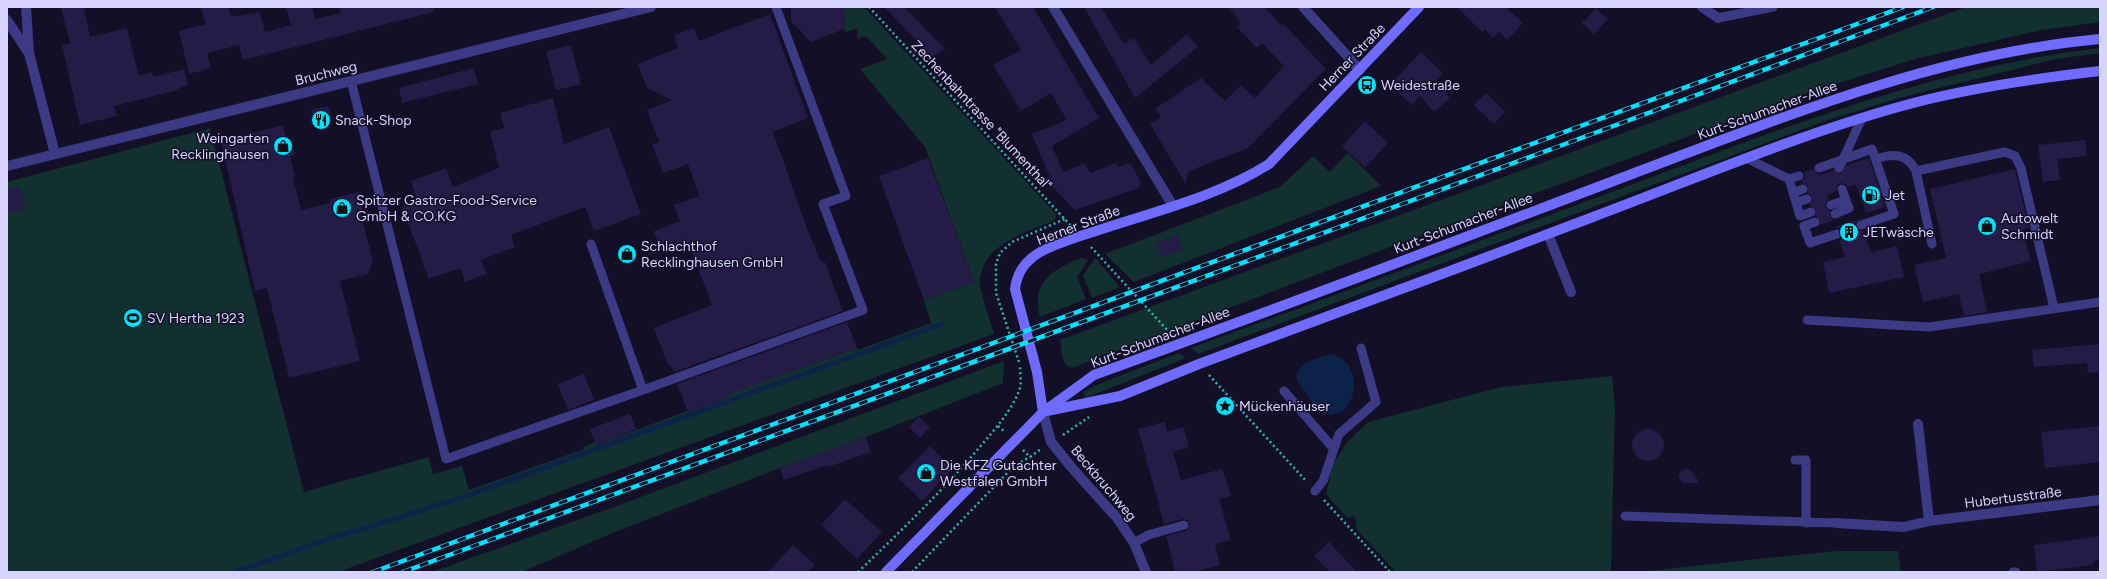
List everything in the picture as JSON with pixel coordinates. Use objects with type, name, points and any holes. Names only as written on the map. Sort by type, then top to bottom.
[{"type":"main road","name":"Herner Straße","points":[[1043,412],[1037,372],[1015,289],[1016,278],[1024,264],[1038,253],[1080,236],[1173,206],[1247,178],[1269,164],[1419,7]]},
{"type":"main road","name":"Kurt-Schumacher-Allee","points":[[1043,412],[1094,375],[1817,106],[1931,70],[2064,42],[2100,39]]},
{"type":"main road","points":[[886,572],[1043,412],[1120,396],[1199,364],[1748,159],[1862,118],[1918,102],[1973,90],[2034,79],[2100,71]]},
{"type":"street","points":[[26,7],[29,53],[55,154]]},
{"type":"street","name":"Bruchweg","points":[[7,166],[651,7]]},
{"type":"street","points":[[1053,7],[1173,206]]},
{"type":"street","points":[[1303,7],[1360,70]]},
{"type":"street","points":[[1702,7],[1718,18]]},
{"type":"street","points":[[7,20],[29,53]]},
{"type":"street","points":[[1548,234],[1571,292]]},
{"type":"street","name":"Beckbruchweg","points":[[1043,412],[1051,442],[1117,518],[1134,543],[1146,572]]},
{"type":"street","points":[[1918,424],[1929,521]]},
{"type":"street","name":"Hubertusstraße","points":[[1836,523],[1904,527],[1929,521],[2100,500]]},
{"type":"lane","points":[[350,81],[446,459],[643,390],[863,310],[824,204],[846,196],[776,7]]},
{"type":"lane","points":[[1718,18],[1773,7]]},
{"type":"lane","points":[[1839,168],[1862,118]]},
{"type":"lane","points":[[1819,168],[1872,149],[1894,214],[1861,225]]},
{"type":"lane","points":[[1916,171],[2005,152],[2015,156],[2022,168],[2054,308]]},
{"type":"lane","points":[[1876,159],[1893,154],[1900,155],[1913,165],[1916,171],[1932,244]]},
{"type":"lane","points":[[1748,159],[1788,179],[1798,176]]},
{"type":"lane","points":[[1788,179],[1800,216],[1812,212]]},
{"type":"lane","points":[[1793,193],[1803,189]]},
{"type":"lane","points":[[1835,214],[1850,208],[1842,189]]},
{"type":"lane","points":[[1796,203],[1807,199]]},
{"type":"lane","points":[[1831,205],[1846,200]]},
{"type":"lane","points":[[1815,222],[1804,226],[1810,244],[1837,234]]},
{"type":"lane","points":[[591,244],[643,390]]},
{"type":"lane","points":[[1807,320],[1929,327],[2100,302]]},
{"type":"lane","points":[[1315,491],[1323,481],[1339,434],[1376,402],[1361,348]]},
{"type":"lane","points":[[1284,391],[1333,448]]},
{"type":"lane","points":[[1796,460],[1806,460],[1806,523]]},
{"type":"lane","points":[[1625,516],[1836,523]]},
{"type":"lane","points":[[1134,543],[1148,535],[1184,525]]},
{"type":"path","name":"Zechenbahntrasse \"Blumenthal\"","points":[[869,7],[1180,344]]},
{"type":"path","points":[[1199,364],[1390,572]]},
{"type":"path","points":[[1035,453],[1095,413]]},
{"type":"path","points":[[858,572],[906,527],[962,468],[998,426]]},
{"type":"path","points":[[912,572],[1014,466],[1030,457]]},
{"type":"green space","points":[[840,7],[864,7],[1056,214],[1056,218],[1053,221],[1019,235],[997,248],[989,257],[983,268],[980,285],[994,334],[338,572],[7,572],[7,182],[210,128],[304,492],[429,457],[433,474],[462,466],[469,490],[584,449],[583,447],[595,442],[596,445],[687,411],[688,412],[727,398],[726,395],[806,364],[807,366],[857,348],[858,350],[931,323],[924,300],[974,282],[925,147],[860,69],[887,59],[866,36],[857,39],[858,28],[846,32],[844,29],[845,12]]},
{"type":"green space","points":[[1966,7],[2100,7],[2100,22],[2042,30],[1915,59],[1795,97],[1374,253],[1072,368],[1066,364],[1064,360],[1060,340]]},
{"type":"green space","points":[[2100,48],[2100,53],[2056,59],[1899,98],[1825,121],[1198,354],[1191,348],[1707,156],[1817,117],[1928,82],[1985,68],[2042,56]]},
{"type":"green space","points":[[1348,153],[1381,186],[1134,282],[1105,254],[1280,187],[1313,156],[1330,172]]},
{"type":"green space","points":[[1082,258],[1088,260],[1077,277],[1086,299],[1040,317],[1038,305],[1039,295],[1041,286],[1046,278],[1053,272],[1071,262]]},
{"type":"green space","points":[[1095,258],[1120,287],[1092,298],[1083,276]]},
{"type":"green space","points":[[1179,353],[1186,358],[1085,398],[1083,392],[1099,384]]},
{"type":"green space","points":[[1004,361],[1003,383],[866,437],[780,468],[615,532],[522,572],[432,572],[622,504]]},
{"type":"green space","points":[[1612,376],[1615,406],[1611,572],[1396,572],[1357,530],[1355,516],[1347,518],[1326,494],[1333,464],[1348,441],[1368,422],[1501,387]]},
{"type":"green space","points":[[1835,551],[1898,551],[1901,572],[1638,572]]},
{"type":"water","points":[[1333,354],[1344,361],[1351,371],[1354,382],[1353,393],[1349,403],[1343,411],[1334,414],[1324,413],[1319,410],[1299,385],[1297,380],[1299,369],[1303,365],[1309,361]]},
{"type":"building","points":[[61,7],[84,7],[90,37],[127,28],[139,76],[152,72],[153,77],[184,69],[188,84],[174,91],[114,106],[117,116],[80,125],[62,45],[70,43]]},
{"type":"building","points":[[201,7],[228,7],[231,17],[260,12],[265,32],[291,25],[286,7],[312,7],[315,19],[341,13],[339,7],[434,7],[434,12],[243,60],[239,45],[207,53],[211,68],[189,74],[179,31],[206,24]]},
{"type":"building","points":[[791,7],[840,7],[845,12],[844,29],[811,42],[791,21]]},
{"type":"building","points":[[884,7],[904,7],[945,49],[932,57]]},
{"type":"building","points":[[995,7],[1033,7],[1099,118],[1052,146],[1063,172],[1085,163],[1090,173],[1116,163],[1118,167],[1130,163],[1141,182],[1139,188],[1075,210],[1045,179],[1050,177],[1032,134],[1067,120],[1051,93],[1021,111],[993,65],[1021,50]]},
{"type":"building","points":[[1084,7],[1101,7],[1124,44],[1134,38],[1151,65],[1187,34],[1198,47],[1135,98]]},
{"type":"building","points":[[1229,7],[1264,7],[1282,26],[1284,24],[1326,69],[1248,148],[1189,171],[1185,183],[1150,124],[1161,117],[1155,109],[1201,78],[1225,101],[1241,85],[1255,98],[1284,66],[1262,43],[1257,48],[1237,27],[1241,23]]},
{"type":"building","points":[[1457,7],[1506,7],[1523,23],[1507,40],[1499,32],[1493,38],[1485,29],[1482,32]]},
{"type":"building","points":[[1596,8],[1608,19],[1594,34],[1582,23]]},
{"type":"building","points":[[770,14],[808,118],[773,132],[809,234],[822,263],[825,262],[843,311],[674,372],[671,366],[669,367],[654,328],[712,305],[689,244],[662,254],[654,231],[680,221],[674,205],[699,196],[688,164],[663,173],[652,144],[659,142],[647,110],[672,100],[647,88],[638,64],[678,48],[674,35],[694,28],[699,41]]},
{"type":"building","points":[[571,45],[581,84],[556,90],[546,51]]},
{"type":"building","points":[[1421,52],[1443,73],[1435,81],[1450,98],[1434,112],[1420,96],[1412,105],[1390,85]]},
{"type":"building","points":[[474,68],[478,84],[402,103],[399,88]]},
{"type":"building","points":[[1486,93],[1505,112],[1494,124],[1474,105]]},
{"type":"building","points":[[553,98],[564,144],[609,127],[641,214],[594,231],[585,207],[511,235],[515,247],[481,260],[487,274],[465,282],[460,268],[429,279],[402,206],[417,200],[411,181],[446,168],[453,187],[499,168],[490,132],[504,128],[500,113]]},
{"type":"building","points":[[328,106],[332,121],[316,126],[311,110]]},
{"type":"building","points":[[1365,121],[1388,143],[1365,168],[1342,146]]},
{"type":"building","points":[[283,125],[286,139],[291,138],[295,155],[290,156],[295,177],[293,178],[301,210],[330,203],[330,199],[359,192],[363,210],[360,211],[373,261],[368,274],[340,281],[360,361],[289,378],[267,288],[255,291],[221,141]]},
{"type":"building","points":[[2085,140],[2087,156],[2057,159],[2060,180],[2043,182],[2038,145]]},
{"type":"building","points":[[928,158],[974,282],[924,300],[879,176]]},
{"type":"building","points":[[1869,158],[1885,207],[1866,213],[1856,184],[1848,187],[1846,184],[1840,183],[1837,185],[1836,191],[1827,195],[1829,199],[1825,204],[1827,209],[1830,211],[1830,217],[1834,220],[1820,225],[1820,220],[1815,216],[1816,210],[1809,205],[1813,200],[1811,195],[1807,193],[1808,186],[1801,182],[1805,178],[1804,172],[1813,169],[1820,175],[1834,170],[1840,174],[1847,165]]},
{"type":"building","points":[[2015,169],[2029,228],[2023,229],[2031,261],[1979,274],[1987,312],[1964,316],[1959,294],[1923,302],[1914,265],[1946,258],[1930,189]]},
{"type":"building","points":[[20,186],[26,208],[7,213],[7,189]]},
{"type":"building","points":[[1859,219],[1855,223],[1855,227],[1859,231],[1863,231],[1871,252],[1897,246],[1904,277],[1829,293],[1823,262],[1845,257],[1839,240],[1842,238],[1843,232],[1841,229],[1835,227]]},
{"type":"building","points":[[1178,235],[1183,250],[1161,258],[1156,242]]},
{"type":"building","points":[[847,322],[857,348],[726,395],[727,398],[688,412],[677,384]]},
{"type":"building","points":[[2100,344],[2100,372],[2088,373],[2087,363],[2034,367],[2032,350]]},
{"type":"building","points":[[584,374],[594,400],[568,410],[558,384]]},
{"type":"building","points":[[630,414],[636,429],[596,445],[590,429]]},
{"type":"building","points":[[919,417],[930,427],[920,438],[909,427]]},
{"type":"building","points":[[1165,422],[1167,432],[1183,427],[1189,447],[1173,452],[1181,480],[1222,469],[1227,482],[1231,496],[1219,499],[1231,540],[1215,544],[1220,565],[1193,572],[1175,572],[1166,536],[1186,531],[1190,524],[1188,520],[1183,519],[1164,524],[1138,429]]},
{"type":"building","points":[[2100,426],[2100,462],[2045,468],[2041,432]]},
{"type":"building","points":[[1645,429],[1651,429],[1661,436],[1664,445],[1663,451],[1657,458],[1651,461],[1645,461],[1635,454],[1632,448],[1632,442],[1639,432]]},
{"type":"building","points":[[866,437],[871,452],[784,480],[780,468]]},
{"type":"building","name":"Die KFZ Gutachter Westfalen GmbH","points":[[930,446],[953,468],[922,501],[898,478]]},
{"type":"building","points":[[1690,469],[1700,483],[1682,483],[1678,476],[1680,471]]},
{"type":"building","points":[[845,499],[882,532],[857,559],[821,525]]},
{"type":"building","points":[[2100,536],[2100,560],[2093,561],[2093,565],[2037,572],[2034,545]]},
{"type":"building","points":[[1329,542],[1357,572],[1330,572],[1314,556]]},
{"type":"building","points":[[793,545],[815,565],[807,572],[768,572]]},
{"type":"waterway","points":[[235,572],[323,541],[458,499],[942,324]]},
{"type":"railway","points":[[373,572],[1903,7]]},
{"type":"railway","points":[[403,572],[1933,7]]},
{"type":"place","name":"Weidestraße","points":[[1367,85]]},
{"type":"place","name":"Snack-Shop","points":[[321,120]]},
{"type":"place","name":"Weingarten Recklinghausen","points":[[283,146]]},
{"type":"place","name":"Jet","points":[[1871,195]]},
{"type":"place","name":"Spitzer Gastro-Food-Service GmbH & CO.KG","points":[[342,208]]},
{"type":"place","name":"Autowelt Schmidt","points":[[1987,226]]},
{"type":"place","name":"JETwäsche","points":[[1849,232]]},
{"type":"place","name":"Schlachthof Recklinghausen GmbH","points":[[627,254]]},
{"type":"place","name":"SV Hertha 1923","points":[[133,318]]},
{"type":"place","name":"Mückenhäuser","points":[[1225,406]]},
{"type":"place","name":"Die KFZ Gutachter Westfalen GmbH","points":[[926,473]]}]
